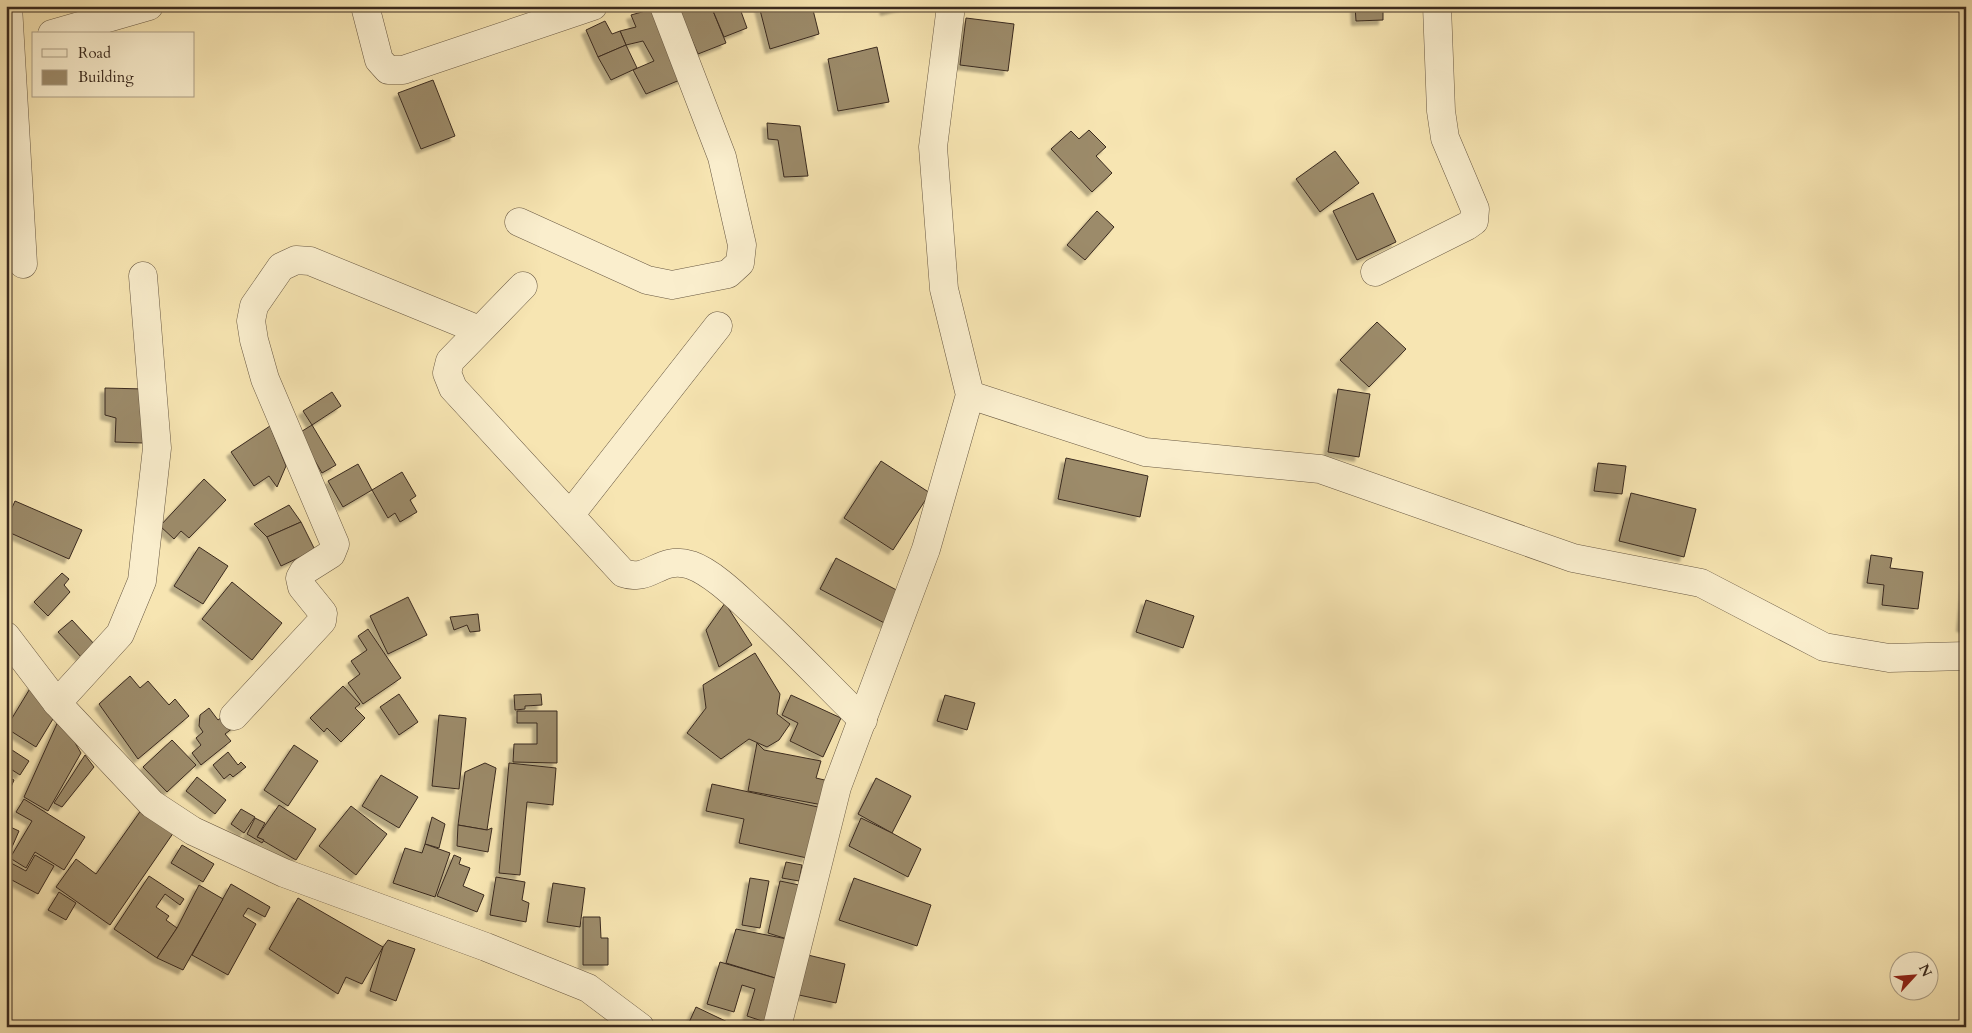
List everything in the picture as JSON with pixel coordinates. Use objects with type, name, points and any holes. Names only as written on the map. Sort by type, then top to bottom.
[{"type":"street","points":[[8,6],[22,42],[24,264]]},
{"type":"street","points":[[59,32],[149,6]]},
{"type":"street","points":[[365,6],[379,60],[388,70],[403,70],[593,6]]},
{"type":"street","points":[[519,222],[648,280],[672,285],[728,274],[740,263],[742,245],[722,157],[664,6]]},
{"type":"street","points":[[777,1027],[837,787],[926,549],[970,395],[944,289],[933,147],[951,6]]},
{"type":"street","points":[[1375,272],[1467,226],[1474,220],[1475,209],[1446,138],[1441,112],[1436,6]]},
{"type":"street","points":[[234,716],[322,621],[323,613],[302,587],[300,578],[304,571],[331,554],[335,544],[265,379],[254,340],[251,321],[254,306],[281,267],[296,260],[310,261],[479,330]]},
{"type":"street","points":[[57,703],[120,634],[142,581],[157,448],[143,276]]},
{"type":"street","points":[[523,286],[450,361],[447,373],[453,388],[623,573],[633,577],[643,575],[674,562],[692,566],[726,586],[781,636],[823,682],[863,720]]},
{"type":"street","points":[[570,515],[718,326]]},
{"type":"street","points":[[970,395],[1145,452],[1320,469],[1573,558],[1701,583],[1824,647],[1889,658],[1966,656]]},
{"type":"street","points":[[9,646],[57,703],[152,804],[193,832],[284,873],[486,947],[588,988],[640,1027]]},
{"type":"building","points":[[677,6],[711,6],[726,43],[698,54]]},
{"type":"building","points":[[711,6],[739,6],[747,28],[724,37]]},
{"type":"building","points":[[759,6],[812,6],[819,34],[770,49]]},
{"type":"building","points":[[884,6],[904,6],[885,11]]},
{"type":"building","points":[[1355,6],[1383,6],[1383,20],[1356,21]]},
{"type":"building","points":[[656,8],[687,77],[646,94],[633,70],[654,61],[643,41],[626,45],[620,31],[636,27],[631,15]]},
{"type":"building","points":[[966,18],[1014,24],[1008,71],[960,65]]},
{"type":"building","points":[[605,21],[612,34],[620,31],[626,45],[598,57],[586,30]]},
{"type":"building","points":[[626,45],[637,68],[611,80],[598,57]]},
{"type":"building","points":[[877,47],[889,102],[838,111],[828,59]]},
{"type":"building","points":[[433,80],[455,136],[421,149],[398,93]]},
{"type":"building","points":[[767,123],[800,126],[808,176],[784,177],[778,140],[768,139]]},
{"type":"building","points":[[1089,130],[1106,147],[1096,156],[1112,173],[1092,192],[1051,149],[1071,131],[1079,139]]},
{"type":"building","points":[[1335,151],[1359,183],[1320,212],[1296,179]]},
{"type":"building","points":[[1373,193],[1396,242],[1357,260],[1333,211]]},
{"type":"building","points":[[1097,211],[1114,227],[1085,260],[1067,245]]},
{"type":"building","points":[[1377,322],[1406,349],[1369,387],[1340,360]]},
{"type":"building","points":[[105,388],[144,389],[143,443],[115,442],[116,418],[105,415]]},
{"type":"building","points":[[1338,389],[1370,394],[1359,457],[1328,452]]},
{"type":"building","points":[[332,392],[341,406],[312,425],[303,411]]},
{"type":"building","points":[[312,425],[336,465],[322,473],[299,433]]},
{"type":"building","points":[[270,426],[286,466],[277,487],[269,476],[254,486],[231,452]]},
{"type":"building","points":[[1066,458],[1148,476],[1140,517],[1058,499]]},
{"type":"building","points":[[881,461],[930,493],[893,550],[844,518]]},
{"type":"building","points":[[1598,463],[1626,466],[1622,494],[1594,491]]},
{"type":"building","points":[[358,464],[372,490],[343,507],[328,481]]},
{"type":"building","points":[[402,472],[416,496],[410,500],[417,512],[400,522],[395,513],[388,518],[372,490]]},
{"type":"building","points":[[204,479],[226,500],[189,538],[181,531],[174,539],[160,526]]},
{"type":"building","points":[[1631,493],[1696,509],[1684,557],[1619,541]]},
{"type":"building","points":[[15,501],[82,530],[69,559],[6,531],[6,521]]},
{"type":"building","points":[[289,505],[301,522],[267,537],[254,524]]},
{"type":"building","points":[[301,522],[315,550],[281,566],[267,537]]},
{"type":"building","points":[[199,547],[228,566],[203,604],[174,586]]},
{"type":"building","points":[[1871,555],[1892,558],[1890,568],[1923,572],[1918,609],[1882,605],[1884,585],[1867,583]]},
{"type":"building","points":[[836,558],[906,595],[890,626],[820,589]]},
{"type":"building","points":[[62,573],[69,579],[64,585],[70,592],[48,616],[34,602]]},
{"type":"building","points":[[1966,578],[1966,628],[1961,627]]},
{"type":"building","points":[[232,582],[282,623],[252,660],[202,619]]},
{"type":"building","points":[[408,597],[427,635],[388,654],[370,616]]},
{"type":"building","points":[[1146,600],[1194,616],[1183,648],[1136,632]]},
{"type":"building","points":[[725,603],[752,645],[719,667],[706,630]]},
{"type":"building","points":[[478,614],[480,631],[470,632],[467,625],[454,630],[450,617]]},
{"type":"building","points":[[72,620],[96,646],[82,658],[58,632]]},
{"type":"building","points":[[368,629],[401,678],[363,704],[348,683],[360,674],[351,661],[367,650],[358,636]]},
{"type":"building","points":[[755,653],[780,694],[777,714],[790,724],[779,740],[767,747],[749,739],[721,759],[687,733],[706,708],[703,685]]},
{"type":"building","points":[[130,676],[140,688],[148,681],[169,705],[175,699],[189,716],[138,759],[99,704]]},
{"type":"building","points":[[37,677],[59,709],[36,747],[6,728]]},
{"type":"building","points":[[343,686],[360,704],[355,708],[365,718],[341,742],[327,728],[324,732],[310,718]]},
{"type":"building","points":[[399,694],[418,722],[399,735],[380,707]]},
{"type":"building","points":[[541,694],[542,705],[525,706],[525,709],[515,710],[514,695]]},
{"type":"building","points":[[791,695],[841,718],[823,757],[790,741],[798,723],[782,715]]},
{"type":"building","points":[[945,695],[975,703],[967,730],[937,721]]},
{"type":"building","points":[[209,708],[218,720],[228,713],[237,725],[225,734],[231,741],[201,765],[192,753],[201,745],[196,738],[203,732],[199,726],[200,715]]},
{"type":"building","points":[[517,711],[557,711],[557,763],[513,762],[514,744],[537,744],[537,723],[517,723]]},
{"type":"building","points":[[439,715],[466,718],[459,789],[432,786]]},
{"type":"building","points":[[60,717],[81,753],[48,811],[24,797]]},
{"type":"building","points":[[172,740],[196,765],[167,792],[143,767]]},
{"type":"building","points":[[757,743],[764,750],[821,761],[816,778],[833,782],[828,806],[748,791]]},
{"type":"building","points":[[294,745],[318,761],[288,806],[264,790]]},
{"type":"building","points":[[12,750],[29,761],[20,775],[6,766],[6,759]]},
{"type":"building","points":[[228,752],[238,765],[241,762],[246,767],[233,777],[230,774],[224,779],[213,765]]},
{"type":"building","points":[[85,755],[94,767],[62,807],[54,803]]},
{"type":"building","points":[[485,763],[496,768],[487,830],[458,825],[465,772]]},
{"type":"building","points":[[509,763],[556,768],[553,805],[527,802],[520,875],[499,873]]},
{"type":"building","points":[[381,775],[418,797],[399,828],[362,806]]},
{"type":"building","points":[[6,776],[14,780],[6,799]]},
{"type":"building","points":[[197,777],[226,800],[215,814],[186,791]]},
{"type":"building","points":[[876,778],[911,796],[892,833],[858,814]]},
{"type":"building","points":[[712,784],[818,807],[807,858],[739,843],[744,819],[706,811]]},
{"type":"building","points":[[24,799],[85,837],[64,870],[35,852],[26,868],[10,858],[32,821],[16,812]]},
{"type":"building","points":[[279,805],[316,829],[296,860],[257,837]]},
{"type":"building","points":[[144,806],[176,829],[110,925],[56,887],[76,859],[96,874]]},
{"type":"building","points":[[351,806],[387,834],[356,875],[319,846]]},
{"type":"building","points":[[241,809],[255,817],[244,833],[231,824]]},
{"type":"building","points":[[432,817],[445,824],[439,848],[425,844]]},
{"type":"building","points":[[255,818],[265,823],[257,837],[264,840],[262,843],[247,834]]},
{"type":"building","points":[[861,818],[921,849],[908,877],[849,846]]},
{"type":"building","points":[[6,825],[19,831],[6,861]]},
{"type":"building","points":[[458,825],[487,830],[492,828],[488,852],[457,846]]},
{"type":"building","points":[[425,844],[450,853],[435,897],[393,883],[405,848],[422,853]]},
{"type":"building","points":[[182,845],[214,864],[203,882],[171,863]]},
{"type":"building","points":[[35,855],[54,866],[38,894],[10,879],[6,885],[6,873],[11,863],[26,871]]},
{"type":"building","points":[[454,855],[461,858],[459,864],[470,868],[463,886],[484,895],[477,912],[437,896]]},
{"type":"building","points":[[786,862],[802,865],[799,881],[782,878]]},
{"type":"building","points":[[149,876],[184,899],[180,905],[165,894],[156,907],[169,916],[166,920],[177,928],[157,958],[114,929]]},
{"type":"building","points":[[496,877],[525,882],[522,900],[529,903],[526,922],[490,915]]},
{"type":"building","points":[[750,878],[769,881],[760,928],[742,925]]},
{"type":"building","points":[[854,878],[931,905],[917,946],[839,920]]},
{"type":"building","points":[[780,881],[799,885],[787,939],[768,933]]},
{"type":"building","points":[[553,883],[585,888],[580,927],[547,922]]},
{"type":"building","points":[[231,884],[270,907],[265,917],[248,908],[243,916],[256,924],[228,975],[192,955]]},
{"type":"building","points":[[199,885],[223,899],[183,970],[157,958],[177,928]]},
{"type":"building","points":[[59,892],[76,903],[66,920],[48,910]]},
{"type":"building","points":[[298,898],[383,947],[362,984],[346,977],[338,994],[269,949]]},
{"type":"building","points":[[583,917],[600,917],[601,938],[608,938],[608,965],[583,965]]},
{"type":"building","points":[[736,929],[787,939],[775,978],[726,963]]},
{"type":"building","points":[[388,940],[415,949],[396,1001],[370,991],[383,947]]},
{"type":"building","points":[[808,955],[845,964],[836,1003],[799,995]]},
{"type":"building","points":[[720,962],[775,978],[765,1022],[747,1016],[755,989],[742,985],[734,1012],[707,1004]]},
{"type":"building","points":[[696,1007],[738,1027],[687,1027]]}]
